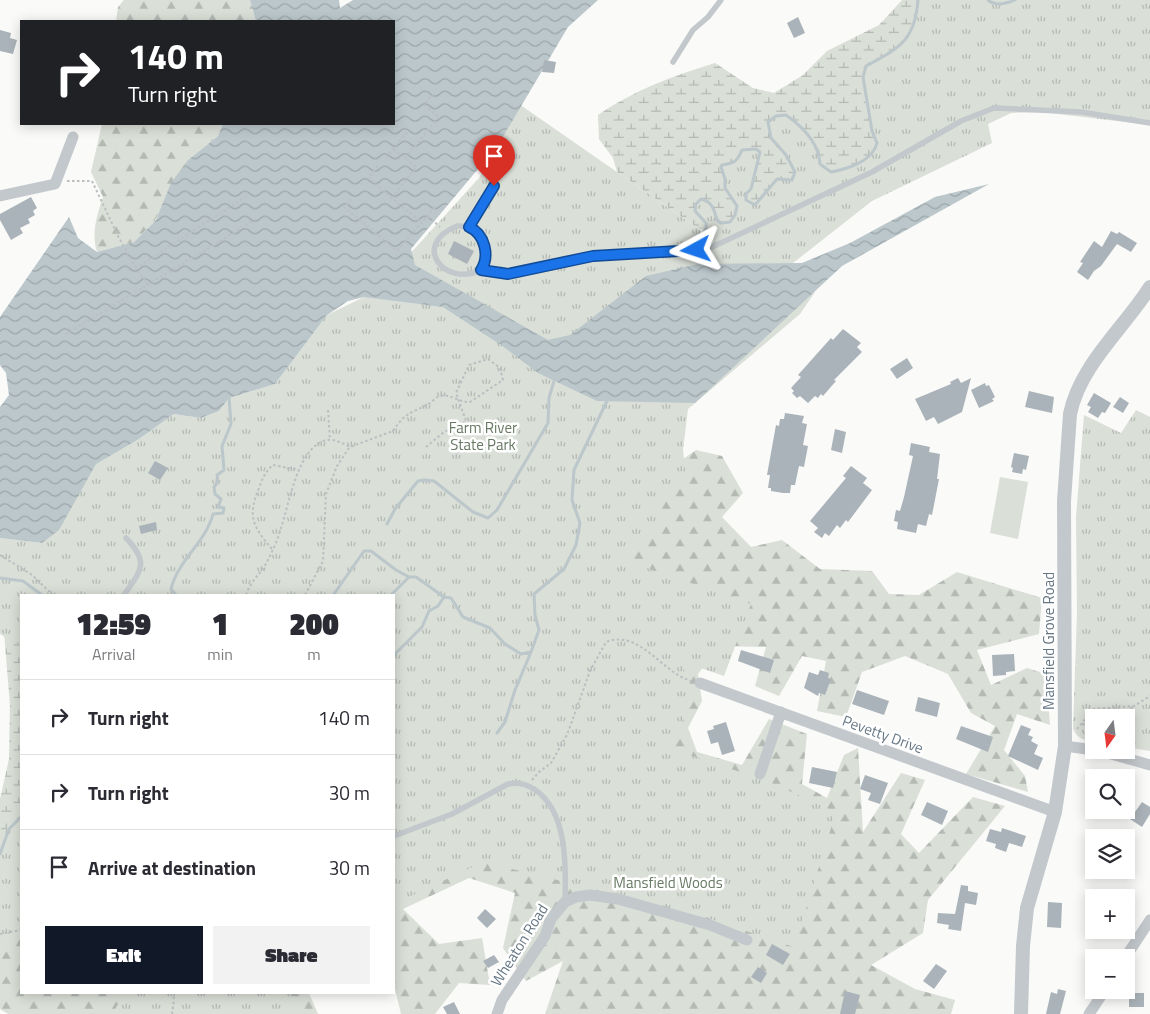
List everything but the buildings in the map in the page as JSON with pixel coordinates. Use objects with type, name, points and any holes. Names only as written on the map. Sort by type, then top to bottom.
[{"type":"street","points":[[0,196],[55,184],[73,137]]},
{"type":"street","name":"Mansfield Grove Road","points":[[1021,1014],[1023,946],[1027,908],[1055,812],[1065,743],[1064,501],[1070,414],[1082,380],[1150,287]]},
{"type":"street","name":"Pevetty Drive","points":[[700,683],[1055,812]]},
{"type":"street","points":[[760,774],[781,712]]},
{"type":"street","points":[[1065,743],[1085,748]]},
{"type":"street","points":[[1128,759],[1150,765]]},
{"type":"street","name":"Wheaton Road","points":[[496,1014],[502,1000],[545,936],[551,919],[566,902],[576,896],[590,895],[618,899],[710,925],[747,940]]},
{"type":"street","points":[[1131,949],[1150,920]]},
{"type":"street","points":[[1089,1014],[1099,999]]},
{"type":"lane","points":[[673,62],[693,30],[708,17],[721,0]]},
{"type":"lane","points":[[481,270],[508,274],[593,256],[710,248],[872,172],[961,121],[994,108],[1081,112],[1150,123]]},
{"type":"lane","points":[[469,227],[494,186]]},
{"type":"lane","points":[[457,226],[469,227],[478,233],[485,248],[485,264],[481,270],[473,274],[458,274],[444,269],[434,258],[433,250],[439,238],[457,226]]},
{"type":"lane","points":[[125,594],[140,572],[142,565],[140,554],[126,538]]},
{"type":"lane","points":[[395,836],[458,811],[508,784],[516,783],[527,786],[542,795],[557,822],[565,857],[566,902]]},
{"type":"path","points":[[404,158],[439,117],[424,105],[433,94]]},
{"type":"path","points":[[386,157],[408,131]]},
{"type":"path","points":[[392,198],[416,168],[393,149]]},
{"type":"path","points":[[378,166],[368,178],[422,223]]},
{"type":"path","points":[[57,181],[92,182],[118,236],[148,285]]},
{"type":"path","points":[[136,268],[246,196]]},
{"type":"path","points":[[351,200],[344,208],[397,251],[436,206]]},
{"type":"path","points":[[428,216],[436,223]]},
{"type":"path","points":[[66,334],[255,220]]},
{"type":"path","points":[[306,594],[323,561],[326,494],[337,466],[350,447],[393,431],[399,420],[409,412],[440,396],[451,396],[460,401],[470,402],[496,386],[503,380],[500,368],[488,359],[469,365],[456,393],[460,401],[465,422],[474,443]]},
{"type":"path","points":[[328,410],[330,440]]},
{"type":"path","points":[[426,447],[444,432],[465,422]]},
{"type":"path","points":[[246,594],[249,585],[264,569],[282,527],[289,496],[300,470],[318,444],[330,440],[350,447]]},
{"type":"path","points":[[272,549],[260,535],[253,521],[252,505],[268,469],[273,465],[300,470]]},
{"type":"path","points":[[0,555],[32,575],[52,594]]},
{"type":"path","points":[[527,786],[539,772],[551,763],[561,748],[590,671],[606,642],[615,638],[637,644],[680,678],[700,683]]},
{"type":"path","points":[[1130,709],[1150,696]]},
{"type":"path","points":[[1065,743],[1094,709],[1134,706]]},
{"type":"path","points":[[0,934],[20,930]]},
{"type":"path","points":[[172,1014],[173,994]]},
{"type":"green space","points":[[124,0],[250,0],[256,20],[116,20],[118,7]]},
{"type":"green space","points":[[902,0],[1092,0],[919,103],[865,167],[725,230],[699,229],[617,172],[613,158],[599,139],[598,115],[654,84],[715,63],[753,88],[774,93],[803,75],[827,51],[879,25]]},
{"type":"green space","name":"Farm River State Park","points":[[918,0],[988,0],[998,4],[1005,4],[1015,0],[1150,0],[1150,125],[1041,112],[1011,113],[988,124],[992,143],[872,201],[793,263],[815,292],[800,314],[688,409],[683,450],[686,474],[653,501],[660,525],[624,560],[751,604],[724,676],[686,663],[678,685],[694,691],[672,749],[767,781],[836,812],[794,947],[690,912],[483,862],[395,904],[395,594],[20,594],[20,645],[0,634],[0,538],[42,543],[96,463],[139,439],[174,414],[201,418],[219,411],[229,398],[275,384],[327,315],[364,297],[407,257],[479,178],[519,104],[699,229],[703,235],[706,223],[695,211],[696,204],[701,199],[711,204],[717,220],[721,223],[729,222],[735,215],[736,206],[725,188],[725,178],[721,167],[722,165],[733,163],[742,150],[756,149],[760,152],[751,189],[746,195],[746,200],[755,205],[777,179],[792,180],[795,172],[768,132],[768,122],[776,116],[786,115],[803,131],[817,150],[821,165],[831,172],[856,165],[872,154],[877,142],[868,116],[865,89],[866,66],[904,42],[913,26]]},
{"type":"green space","points":[[102,125],[223,125],[218,136],[188,160],[154,222],[134,242],[97,252],[95,232],[103,197],[91,172]]},
{"type":"green space","points":[[1136,410],[1150,417],[1150,751],[1135,748],[1135,709],[1085,709],[1085,739],[1077,735],[1073,729],[1077,613],[1076,517],[1084,415],[1121,433]]},
{"type":"green space","name":"Mansfield Woods","points":[[696,450],[722,456],[743,493],[722,517],[751,547],[782,540],[820,569],[872,571],[889,594],[919,595],[957,572],[1042,598],[1039,634],[977,650],[991,685],[1027,668],[1046,674],[1050,725],[1017,714],[1004,750],[1025,776],[1028,792],[966,774],[995,726],[971,713],[948,674],[905,656],[862,672],[846,717],[817,711],[826,661],[802,656],[779,696],[755,686],[766,647],[719,646],[698,674],[702,701],[688,728],[697,752],[742,765],[769,719],[807,734],[802,784],[827,798],[844,755],[858,748],[863,832],[901,773],[925,780],[901,834],[919,853],[973,797],[1005,806],[928,900],[923,933],[871,965],[915,989],[955,1000],[951,1014],[545,1014],[563,961],[526,981],[503,948],[515,893],[469,878],[403,909],[439,944],[482,938],[490,985],[459,983],[435,1014],[401,1014],[395,989],[395,778],[652,481]]},
{"type":"green space","points":[[1000,477],[1028,482],[1018,539],[990,533]]},
{"type":"green space","points":[[0,585],[20,595],[20,891],[0,915],[0,799],[9,759],[10,705]]},
{"type":"green space","points":[[20,806],[20,938],[7,945],[0,943],[0,841]]},
{"type":"green space","points":[[20,906],[20,994],[309,994],[318,1014],[8,1014],[0,1009],[0,921]]},
{"type":"green space","points":[[124,994],[292,994],[288,1002],[291,1014],[112,1014]]},
{"type":"water","points":[[250,0],[339,0],[340,8],[353,0],[598,0],[568,27],[498,145],[411,249],[415,265],[548,340],[570,335],[646,276],[698,264],[802,263],[850,243],[935,197],[989,184],[842,266],[695,403],[597,401],[538,373],[501,345],[443,307],[364,297],[348,301],[327,315],[275,384],[229,398],[219,411],[201,418],[174,414],[139,439],[96,464],[59,530],[42,543],[0,538],[0,407],[9,395],[6,373],[0,365],[0,317],[69,217],[78,238],[97,252],[134,242],[156,220],[171,183],[188,160],[218,136],[223,125],[395,125],[395,20],[256,20]]},
{"type":"waterway","points":[[698,239],[706,229],[706,223],[695,211],[696,204],[701,199],[711,204],[717,220],[721,223],[730,222],[735,215],[737,206],[725,188],[725,179],[721,167],[735,161],[742,150],[756,149],[760,152],[751,189],[746,194],[746,200],[755,205],[777,179],[792,180],[795,172],[786,155],[771,138],[768,122],[776,116],[786,115],[804,130],[817,149],[820,164],[831,172],[845,169],[871,155],[877,143],[872,131],[863,77],[866,66],[888,54],[903,42],[913,25],[918,0]]},
{"type":"waterway","points":[[988,0],[998,4],[1005,4],[1015,0]]},
{"type":"waterway","points":[[387,524],[395,509],[418,481],[424,480],[434,481],[473,512],[488,518],[497,510],[548,423],[549,398],[554,381]]},
{"type":"waterway","points":[[175,594],[171,589],[180,569],[204,533],[213,514],[223,513],[224,508],[218,507],[221,499],[215,494],[214,487],[218,482],[217,475],[224,470],[222,446],[231,424],[229,398]]},
{"type":"waterway","points":[[395,654],[422,627],[429,611],[438,606],[444,597],[451,598],[463,617],[490,628],[505,644],[521,654],[531,652],[539,630],[535,615],[534,594],[564,569],[576,545],[580,523],[572,500],[574,470],[607,401]]},
{"type":"waterway","points":[[334,594],[364,551],[371,551],[396,570],[409,577]]},
{"type":"waterway","points":[[392,594],[409,577],[416,577],[444,597]]},
{"type":"waterway","points":[[0,578],[23,581],[41,594]]},
{"type":"waterway","points":[[497,733],[505,722],[515,690],[531,652]]},
{"type":"waterway","points":[[0,854],[9,829],[20,818]]},
{"type":"route","points":[[494,186],[469,227],[478,233],[485,248],[485,264],[481,270],[508,274],[593,256],[631,252],[682,252],[696,250]]}]
